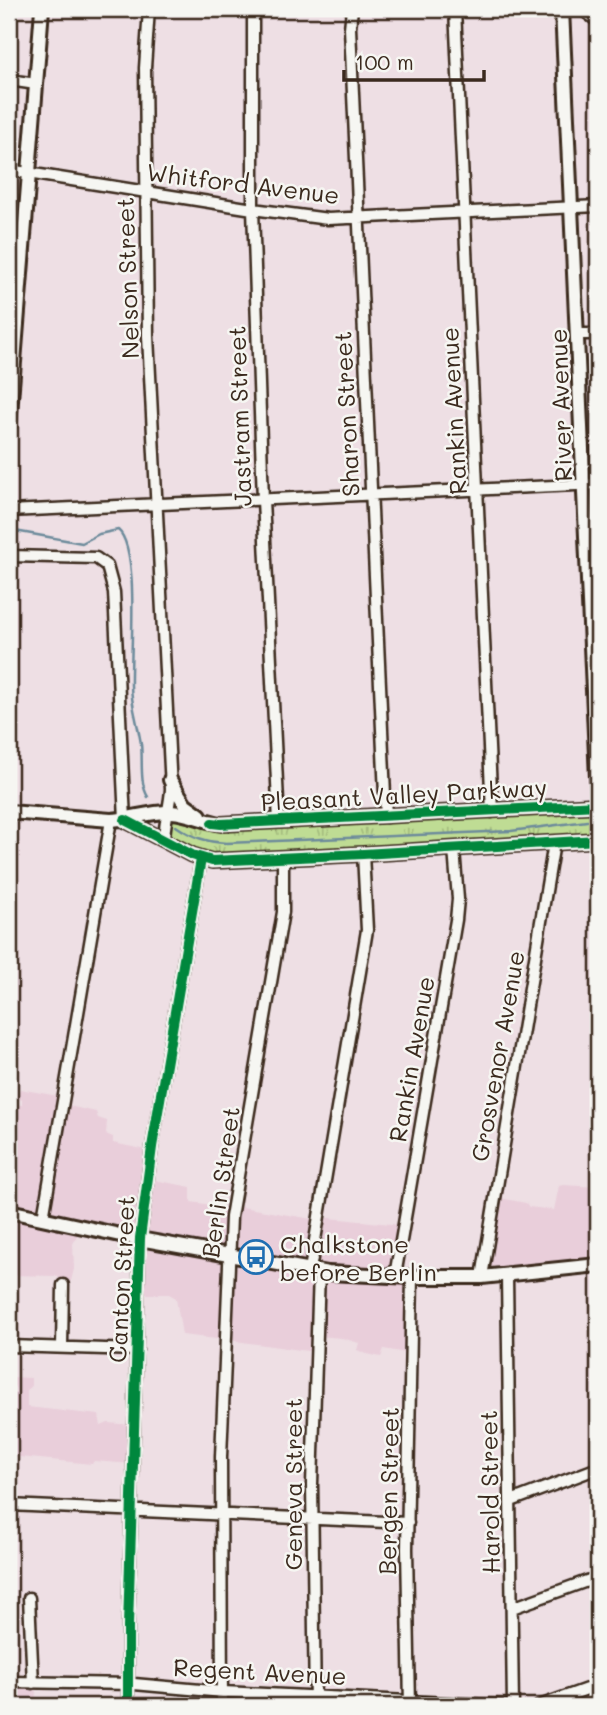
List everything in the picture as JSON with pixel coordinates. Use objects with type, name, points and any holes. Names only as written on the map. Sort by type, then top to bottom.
[{"type":"main road","points":[[585,9],[598,19]]},
{"type":"street","points":[[9,425],[42,9]]},
{"type":"street","name":"Nelson Street","points":[[149,9],[145,68],[145,192],[148,336],[158,505]]},
{"type":"street","name":"Jastram Street","points":[[253,9],[253,209],[263,500],[279,822]]},
{"type":"street","name":"Sharon Street","points":[[352,9],[350,28],[386,817]]},
{"type":"street","name":"Rankin Avenue","points":[[455,9],[492,812]]},
{"type":"street","name":"River Avenue","points":[[562,9],[598,802]]},
{"type":"street","points":[[9,80],[36,84]]},
{"type":"street","name":"Whitford Avenue","points":[[9,170],[328,219],[598,206]]},
{"type":"street","points":[[578,334],[598,334]]},
{"type":"street","points":[[9,511],[598,484]]},
{"type":"street","points":[[158,505],[170,780],[164,841]]},
{"type":"street","points":[[9,556],[96,558],[107,566],[114,592],[125,820],[201,859],[225,861],[598,840]]},
{"type":"street","points":[[170,780],[185,804],[212,822]]},
{"type":"street","name":"Pleasant Valley Parkway","points":[[9,812],[125,820],[133,816],[168,812],[212,822],[279,822],[492,812],[598,802]]},
{"type":"street","points":[[44,1218],[111,820]]},
{"type":"street","name":"Grosvenor Avenue","points":[[482,1277],[554,843]]},
{"type":"street","name":"Rankin Avenue","points":[[395,1276],[456,920],[458,899],[454,849]]},
{"type":"street","name":"Geneva Street","points":[[315,1701],[312,1519],[314,1271],[368,930],[363,854]]},
{"type":"street","name":"Berlin Street","points":[[222,1706],[220,1514],[231,1217],[283,912],[283,858]]},
{"type":"street","name":"Canton Street","points":[[128,1706],[140,1238],[152,1147],[201,859]]},
{"type":"street","points":[[9,1211],[314,1271],[412,1277],[482,1277],[598,1265]]},
{"type":"street","name":"Harold Street","points":[[507,1276],[511,1706]]},
{"type":"street","name":"Bergen Street","points":[[410,1704],[408,1523],[412,1277]]},
{"type":"street","points":[[62,1347],[64,1285]]},
{"type":"street","points":[[9,1346],[137,1350]]},
{"type":"street","points":[[511,1501],[598,1468]]},
{"type":"street","points":[[9,1505],[408,1523]]},
{"type":"street","points":[[512,1608],[598,1577]]},
{"type":"street","points":[[29,1598],[33,1683]]},
{"type":"street","name":"Regent Avenue","points":[[9,1682],[129,1685],[315,1701],[511,1706]]},
{"type":"street","points":[[538,1706],[598,1685]]},
{"type":"shaded area","points":[[9,1063],[14,1064],[9,1103]]},
{"type":"shaded area","points":[[20,1089],[63,1097],[64,1105],[96,1112],[98,1118],[107,1121],[106,1134],[113,1137],[113,1143],[152,1151],[149,1179],[191,1187],[191,1202],[232,1208],[236,1206],[318,1220],[319,1217],[401,1225],[396,1275],[412,1280],[411,1354],[384,1349],[381,1357],[357,1350],[359,1343],[318,1336],[315,1352],[235,1341],[227,1336],[225,1340],[182,1335],[176,1298],[169,1294],[140,1294],[140,1240],[80,1229],[73,1244],[74,1269],[71,1281],[65,1285],[57,1276],[9,1275],[9,1103],[22,1105],[22,1100],[16,1097]]},
{"type":"shaded area","points":[[559,1186],[598,1187],[598,1269],[483,1279],[495,1197],[526,1203],[529,1207],[554,1210]]},
{"type":"shaded area","points":[[12,1377],[31,1378],[31,1387],[27,1390],[27,1407],[99,1415],[101,1426],[108,1423],[134,1425],[132,1464],[94,1461],[92,1464],[9,1456],[9,1396],[16,1393],[15,1387],[10,1384]]},
{"type":"shaded area","points":[[9,1688],[36,1689],[35,1706],[9,1706]]},
{"type":"green space","points":[[598,805],[598,840],[201,859],[164,833],[168,812],[207,826]]},
{"type":"waterway","points":[[15,531],[82,543],[99,534],[118,530],[125,541],[132,579],[131,692],[141,744],[143,785],[148,797]]},
{"type":"waterway","points":[[176,826],[199,838],[226,843],[511,831],[587,821]]},
{"type":"cycle path","points":[[212,823],[598,805]]},
{"type":"cycle path","points":[[125,820],[192,855],[212,861],[598,840]]},
{"type":"cycle path","points":[[128,1706],[140,1238],[152,1147],[201,859]]},
{"type":"place","name":"Chalkstone before Berlin","points":[[256,1257]]}]
